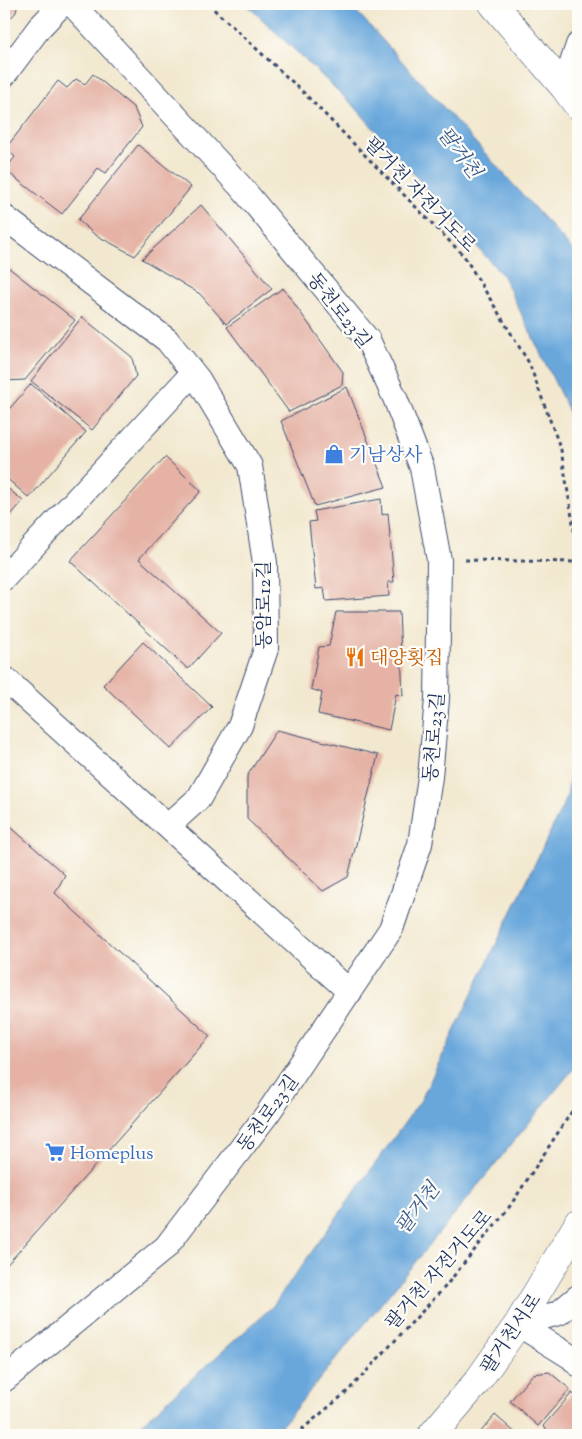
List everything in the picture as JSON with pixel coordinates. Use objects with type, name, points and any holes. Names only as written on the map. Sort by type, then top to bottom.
[{"type":"main road","points":[[493,4],[571,96]]},
{"type":"main road","name":"팔거천서로","points":[[432,1435],[477,1382],[518,1324],[578,1224]]},
{"type":"street","points":[[4,75],[39,28],[62,4]]},
{"type":"street","name":"동천로23길","points":[[4,1380],[166,1247],[268,1113],[391,929],[420,844],[430,777],[437,698],[439,560],[422,468],[395,398],[368,340],[241,187],[72,4]]},
{"type":"street","points":[[571,96],[578,44]]},
{"type":"street","name":"동암로12길","points":[[4,217],[167,340],[193,373],[250,466],[266,563],[266,649],[240,726],[199,798],[168,826]]},
{"type":"street","points":[[4,578],[193,373]]},
{"type":"street","points":[[4,678],[350,992]]},
{"type":"street","points":[[518,1324],[559,1313],[578,1297]]},
{"type":"street","points":[[518,1324],[571,1357],[578,1364]]},
{"type":"path","name":"팔거천 자전거도로","points":[[208,4],[300,90],[464,256],[529,363],[561,450],[578,562]]},
{"type":"path","points":[[439,560],[578,562]]},
{"type":"path","name":"팔거천 자전거도로","points":[[296,1435],[348,1391],[444,1288],[510,1206],[578,1102]]},
{"type":"water","name":"팔거천","points":[[246,4],[350,4],[578,256],[578,451],[573,420],[503,276],[355,107]]},
{"type":"water","name":"팔거천","points":[[578,716],[578,1063],[274,1435],[129,1435],[272,1307],[421,1100],[567,797]]},
{"type":"building","points":[[4,4],[18,4],[16,12],[4,26]]},
{"type":"building","points":[[93,74],[134,108],[142,127],[106,173],[98,168],[62,214],[5,170],[15,157],[6,148],[58,81],[67,88],[76,79],[85,84]]},
{"type":"building","points":[[138,145],[191,187],[135,256],[94,234],[78,220]]},
{"type":"building","points":[[201,205],[272,289],[226,324],[200,294],[142,259]]},
{"type":"building","points":[[4,264],[75,320],[25,380],[4,381]]},
{"type":"building","points":[[283,288],[343,372],[342,385],[289,412],[227,327]]},
{"type":"building","points":[[82,317],[132,357],[136,376],[92,430],[31,381]]},
{"type":"building","points":[[31,384],[86,432],[29,498],[4,476],[4,415]]},
{"type":"building","name":"기남상사","points":[[347,387],[386,487],[315,506],[281,421]]},
{"type":"building","points":[[165,457],[201,491],[139,559],[221,633],[188,669],[70,561]]},
{"type":"building","points":[[4,485],[23,501],[4,523]]},
{"type":"building","points":[[381,499],[382,515],[388,513],[394,582],[388,582],[389,596],[326,601],[324,588],[316,589],[309,522],[316,521],[314,511]]},
{"type":"building","points":[[336,612],[399,612],[403,696],[396,694],[389,730],[318,714],[322,693],[311,689],[319,647],[329,646]]},
{"type":"building","points":[[143,642],[212,707],[171,749],[103,685]]},
{"type":"building","points":[[277,730],[378,755],[348,877],[323,891],[247,819],[247,776]]},
{"type":"building","name":"Homeplus","points":[[4,821],[65,875],[55,893],[210,1036],[4,1268]]},
{"type":"building","points":[[549,1372],[570,1389],[538,1426],[510,1401],[533,1374]]},
{"type":"building","points":[[572,1393],[578,1398],[578,1435],[553,1435],[543,1426]]},
{"type":"building","points":[[495,1415],[518,1435],[478,1435]]},
{"type":"place","name":"기남상사","points":[[334,454]]},
{"type":"place","name":"대양횟집","points":[[355,657]]},
{"type":"place","name":"Homeplus","points":[[55,1152]]}]
